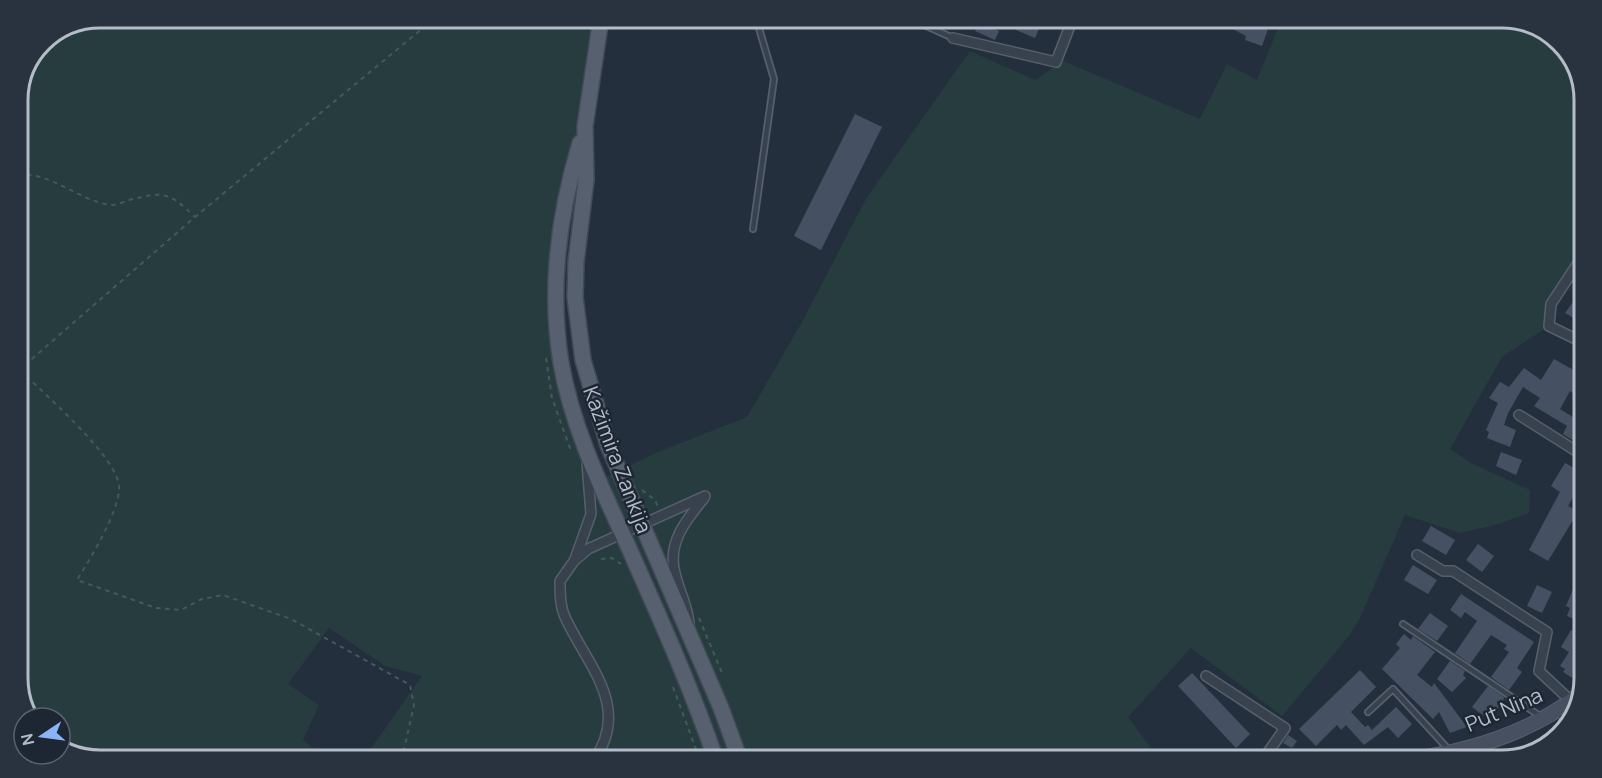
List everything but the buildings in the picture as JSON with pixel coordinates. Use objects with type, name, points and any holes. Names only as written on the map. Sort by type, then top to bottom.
[{"type":"main road","name":"Kažimira Zankija","points":[[600,28],[585,126],[570,177],[562,216],[556,298],[561,364],[576,424],[677,660],[712,750]]},
{"type":"main road","name":"Kažimira Zankija","points":[[585,126],[586,180],[576,262],[578,329],[600,423],[736,750]]},
{"type":"main road","name":"Put Nina","points":[[1460,750],[1505,735],[1543,718],[1568,703]]},
{"type":"street","points":[[953,38],[1056,62],[1069,28]]},
{"type":"street","points":[[1573,270],[1551,304],[1549,326],[1573,338]]},
{"type":"street","points":[[1519,415],[1574,449]]},
{"type":"street","points":[[574,561],[591,514],[588,454]]},
{"type":"street","points":[[601,750],[608,712],[606,692],[564,616],[560,599],[560,581],[574,561],[588,549],[705,496],[684,521],[673,554],[674,571],[687,604],[690,635]]},
{"type":"street","points":[[1417,555],[1443,571],[1453,571],[1547,632],[1539,671],[1571,695]]},
{"type":"street","points":[[1206,676],[1285,728],[1270,750]]},
{"type":"street","points":[[1558,710],[1563,715]]},
{"type":"lane","points":[[753,229],[774,79],[759,28]]},
{"type":"lane","points":[[931,28],[953,38]]},
{"type":"lane","points":[[1403,624],[1543,718]]},
{"type":"lane","points":[[1368,712],[1393,689],[1448,750]]},
{"type":"path","points":[[29,361],[195,217],[423,28]]},
{"type":"path","points":[[29,174],[112,205],[157,193],[174,197],[195,217]]},
{"type":"path","points":[[29,380],[112,464],[119,488],[102,538],[77,580],[156,608],[181,610],[202,599],[223,595],[291,619],[410,685],[414,705],[404,750]]},
{"type":"path","points":[[638,484],[642,490]]},
{"type":"path","points":[[601,560],[612,558]]},
{"type":"path","points":[[696,611],[723,675]]},
{"type":"green space","points":[[101,28],[600,28],[585,126],[570,177],[557,330],[599,480],[658,452],[747,417],[802,322],[867,197],[970,51],[1035,80],[1063,61],[1200,119],[1227,64],[1257,80],[1278,28],[1511,29],[1533,36],[1549,46],[1556,53],[1570,77],[1573,96],[1573,266],[1551,304],[1549,326],[1502,357],[1450,449],[1471,463],[1530,490],[1529,513],[1495,525],[1460,533],[1405,515],[1360,618],[1349,636],[1282,716],[1191,648],[1128,717],[1151,748],[1149,750],[370,750],[422,676],[385,666],[329,628],[288,684],[319,705],[303,740],[316,750],[101,750],[72,744],[72,706],[34,706],[29,682],[29,96],[34,73],[41,61],[50,50],[73,34]]}]
